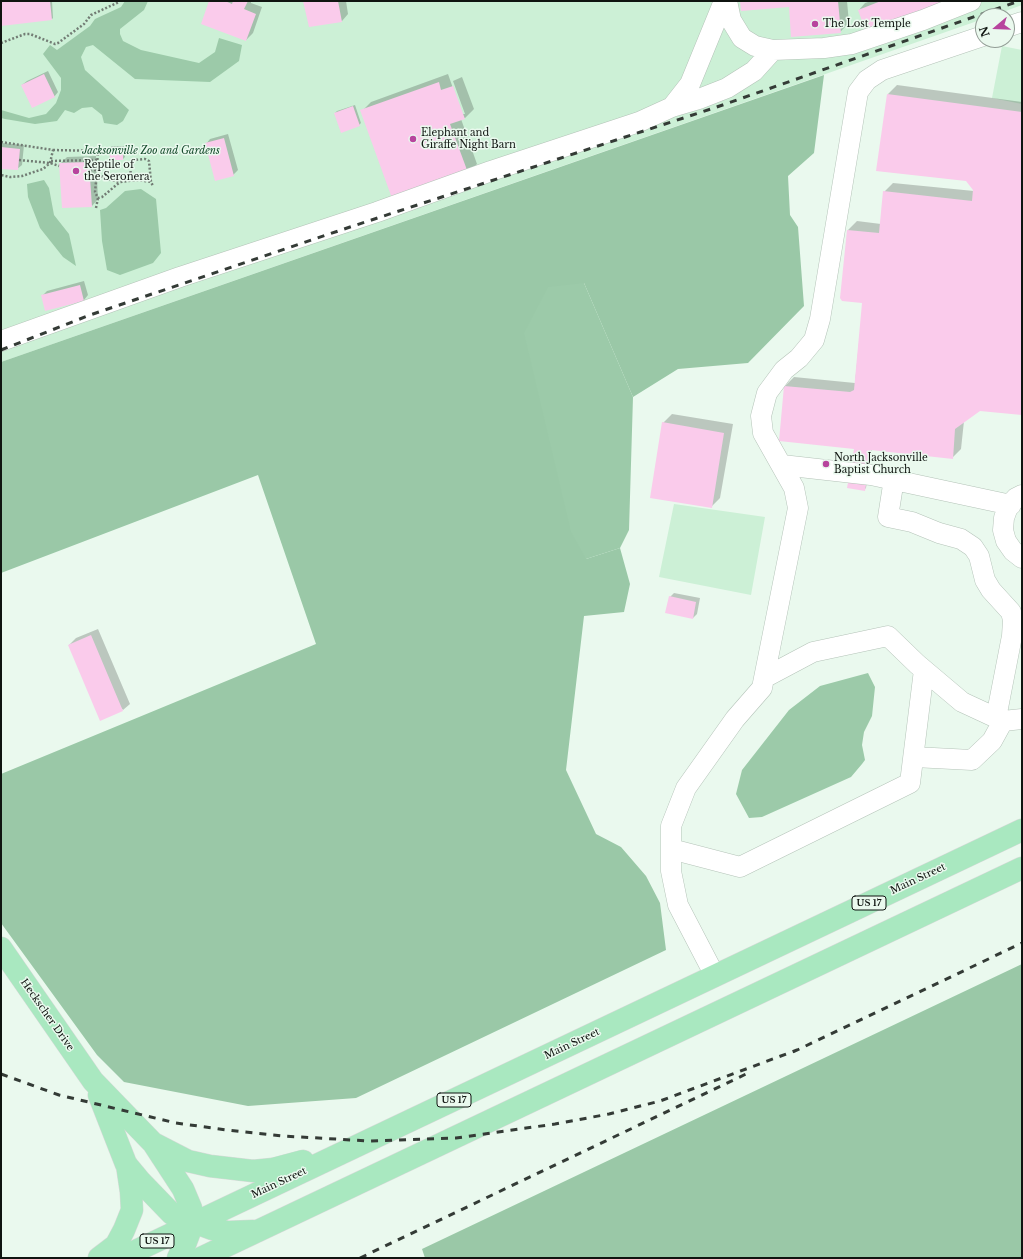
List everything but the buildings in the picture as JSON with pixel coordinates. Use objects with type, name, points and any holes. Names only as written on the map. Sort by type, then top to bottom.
[{"type":"main road","name":"Main Street","points":[[121,1258],[347,1152],[1022,830]]},
{"type":"main road","points":[[201,1258],[1022,868]]},
{"type":"main road","name":"Heckscher Drive","points":[[1,948],[93,1081],[154,1144],[183,1189],[191,1208],[193,1223]]},
{"type":"main road","points":[[715,976],[730,1007]]},
{"type":"main road","name":"Heckscher Drive","points":[[93,1081],[126,1164],[172,1214],[193,1223]]},
{"type":"main road","points":[[154,1144],[188,1161],[210,1166],[253,1171],[273,1169],[347,1152]]},
{"type":"main road","points":[[99,1258],[116,1245],[132,1210],[131,1192],[126,1164]]},
{"type":"main road","points":[[178,1258],[193,1223],[228,1232],[258,1231]]},
{"type":"lane","points":[[726,1],[731,20],[742,38],[755,46],[773,50],[824,48],[852,44],[923,20],[971,1]]},
{"type":"lane","points":[[672,107],[690,84],[726,1]]},
{"type":"lane","points":[[715,976],[678,905],[671,871],[671,826],[686,788],[736,719],[762,688],[798,508],[794,488],[763,433],[761,416],[767,393],[784,370],[799,358],[814,340],[820,319],[858,92],[867,80],[882,70],[975,39]]},
{"type":"lane","points":[[1,341],[180,277],[377,212],[491,171],[639,122],[672,107],[699,99],[727,88],[754,71],[773,50]]},
{"type":"lane","points":[[782,465],[871,475],[1016,500],[1004,518],[1003,530],[1006,541],[1013,551],[1022,558]]},
{"type":"lane","points":[[894,479],[888,517],[912,522],[939,533],[961,539],[973,547],[979,556],[985,580],[991,590],[1011,612],[1013,620],[1007,719],[992,741],[972,760],[914,757]]},
{"type":"lane","points":[[764,678],[813,652],[888,636],[924,670],[962,702],[1007,719]]},
{"type":"lane","points":[[671,849],[740,867],[910,784],[924,670]]},
{"type":"path","points":[[1,43],[25,34],[30,34],[55,44],[58,43],[84,24],[91,15],[119,2]]},
{"type":"path","points":[[1,142],[53,150],[98,151],[99,157],[97,160],[99,175],[96,182],[95,192],[98,198],[96,208]]},
{"type":"path","points":[[1,175],[10,177],[22,176],[43,169],[50,162],[53,150]]},
{"type":"path","points":[[130,181],[131,165],[134,160],[145,159],[148,161],[153,186]]},
{"type":"path","points":[[19,160],[50,162],[97,160]]},
{"type":"path","points":[[50,162],[59,166]]},
{"type":"path","points":[[90,170],[98,170]]},
{"type":"path","points":[[99,175],[107,180],[120,182],[151,182]]},
{"type":"path","points":[[98,198],[102,197],[120,182]]},
{"type":"green space","name":"Jacksonville Zoo and Gardens","points":[[1,1],[1022,1],[1022,5],[1014,8],[975,8],[975,22],[1,362]]},
{"type":"green space","points":[[1002,48],[1022,50],[1022,104],[992,98]]},
{"type":"green space","points":[[674,504],[765,517],[751,595],[659,577]]},
{"type":"shaded area","points":[[125,1],[148,1],[144,10],[120,29],[120,34],[123,41],[141,50],[199,63],[215,52],[219,38],[242,45],[239,61],[210,82],[135,79],[93,45],[86,47],[81,57],[85,70],[129,110],[123,121],[117,125],[104,123],[102,115],[92,107],[82,108],[74,113],[65,110],[57,121],[35,124],[1,118],[1,110],[29,118],[46,114],[56,103],[61,90],[61,78],[43,54],[50,45],[57,50],[90,26],[95,19],[121,7]]},
{"type":"shaded area","points":[[824,75],[814,153],[788,176],[790,215],[798,227],[804,306],[748,363],[678,369],[633,397],[584,283],[586,559],[620,548],[630,584],[624,612],[584,616],[566,770],[596,834],[621,847],[646,876],[660,903],[666,950],[356,1098],[248,1106],[124,1082],[97,1055],[1,923],[1,774],[316,644],[258,475],[1,573],[1,362]]},
{"type":"shaded area","points":[[44,180],[49,188],[54,215],[69,234],[76,266],[63,257],[40,228],[28,197],[27,184]]},
{"type":"shaded area","points":[[141,189],[156,199],[161,253],[153,263],[120,275],[107,270],[102,241],[100,210],[106,208],[125,191]]},
{"type":"shaded area","points":[[584,283],[633,397],[629,530],[620,548],[586,559],[571,532],[524,333],[548,287]]},
{"type":"shaded area","points":[[868,673],[875,687],[872,716],[864,732],[862,745],[865,760],[862,764],[851,777],[762,817],[749,818],[736,794],[742,770],[789,710],[820,686]]},
{"type":"shaded area","points":[[1022,964],[1022,1258],[425,1258],[422,1249]]},
{"type":"railway","points":[[1,350],[90,315],[350,227],[714,108],[1019,1]]},
{"type":"railway","points":[[793,1052],[1022,943]]},
{"type":"railway","points":[[1,1074],[59,1095],[176,1123],[283,1136],[369,1141],[456,1138],[555,1124],[609,1114],[660,1101],[797,1050]]},
{"type":"railway","points":[[360,1258],[746,1074]]},
{"type":"place","name":"The Lost Temple","points":[[815,24]]},
{"type":"place","name":"Elephant and Giraffe Night Barn","points":[[413,139]]},
{"type":"place","name":"Reptile of the Seronera","points":[[76,171]]},
{"type":"place","name":"North Jacksonville Baptist Church","points":[[826,464]]}]
